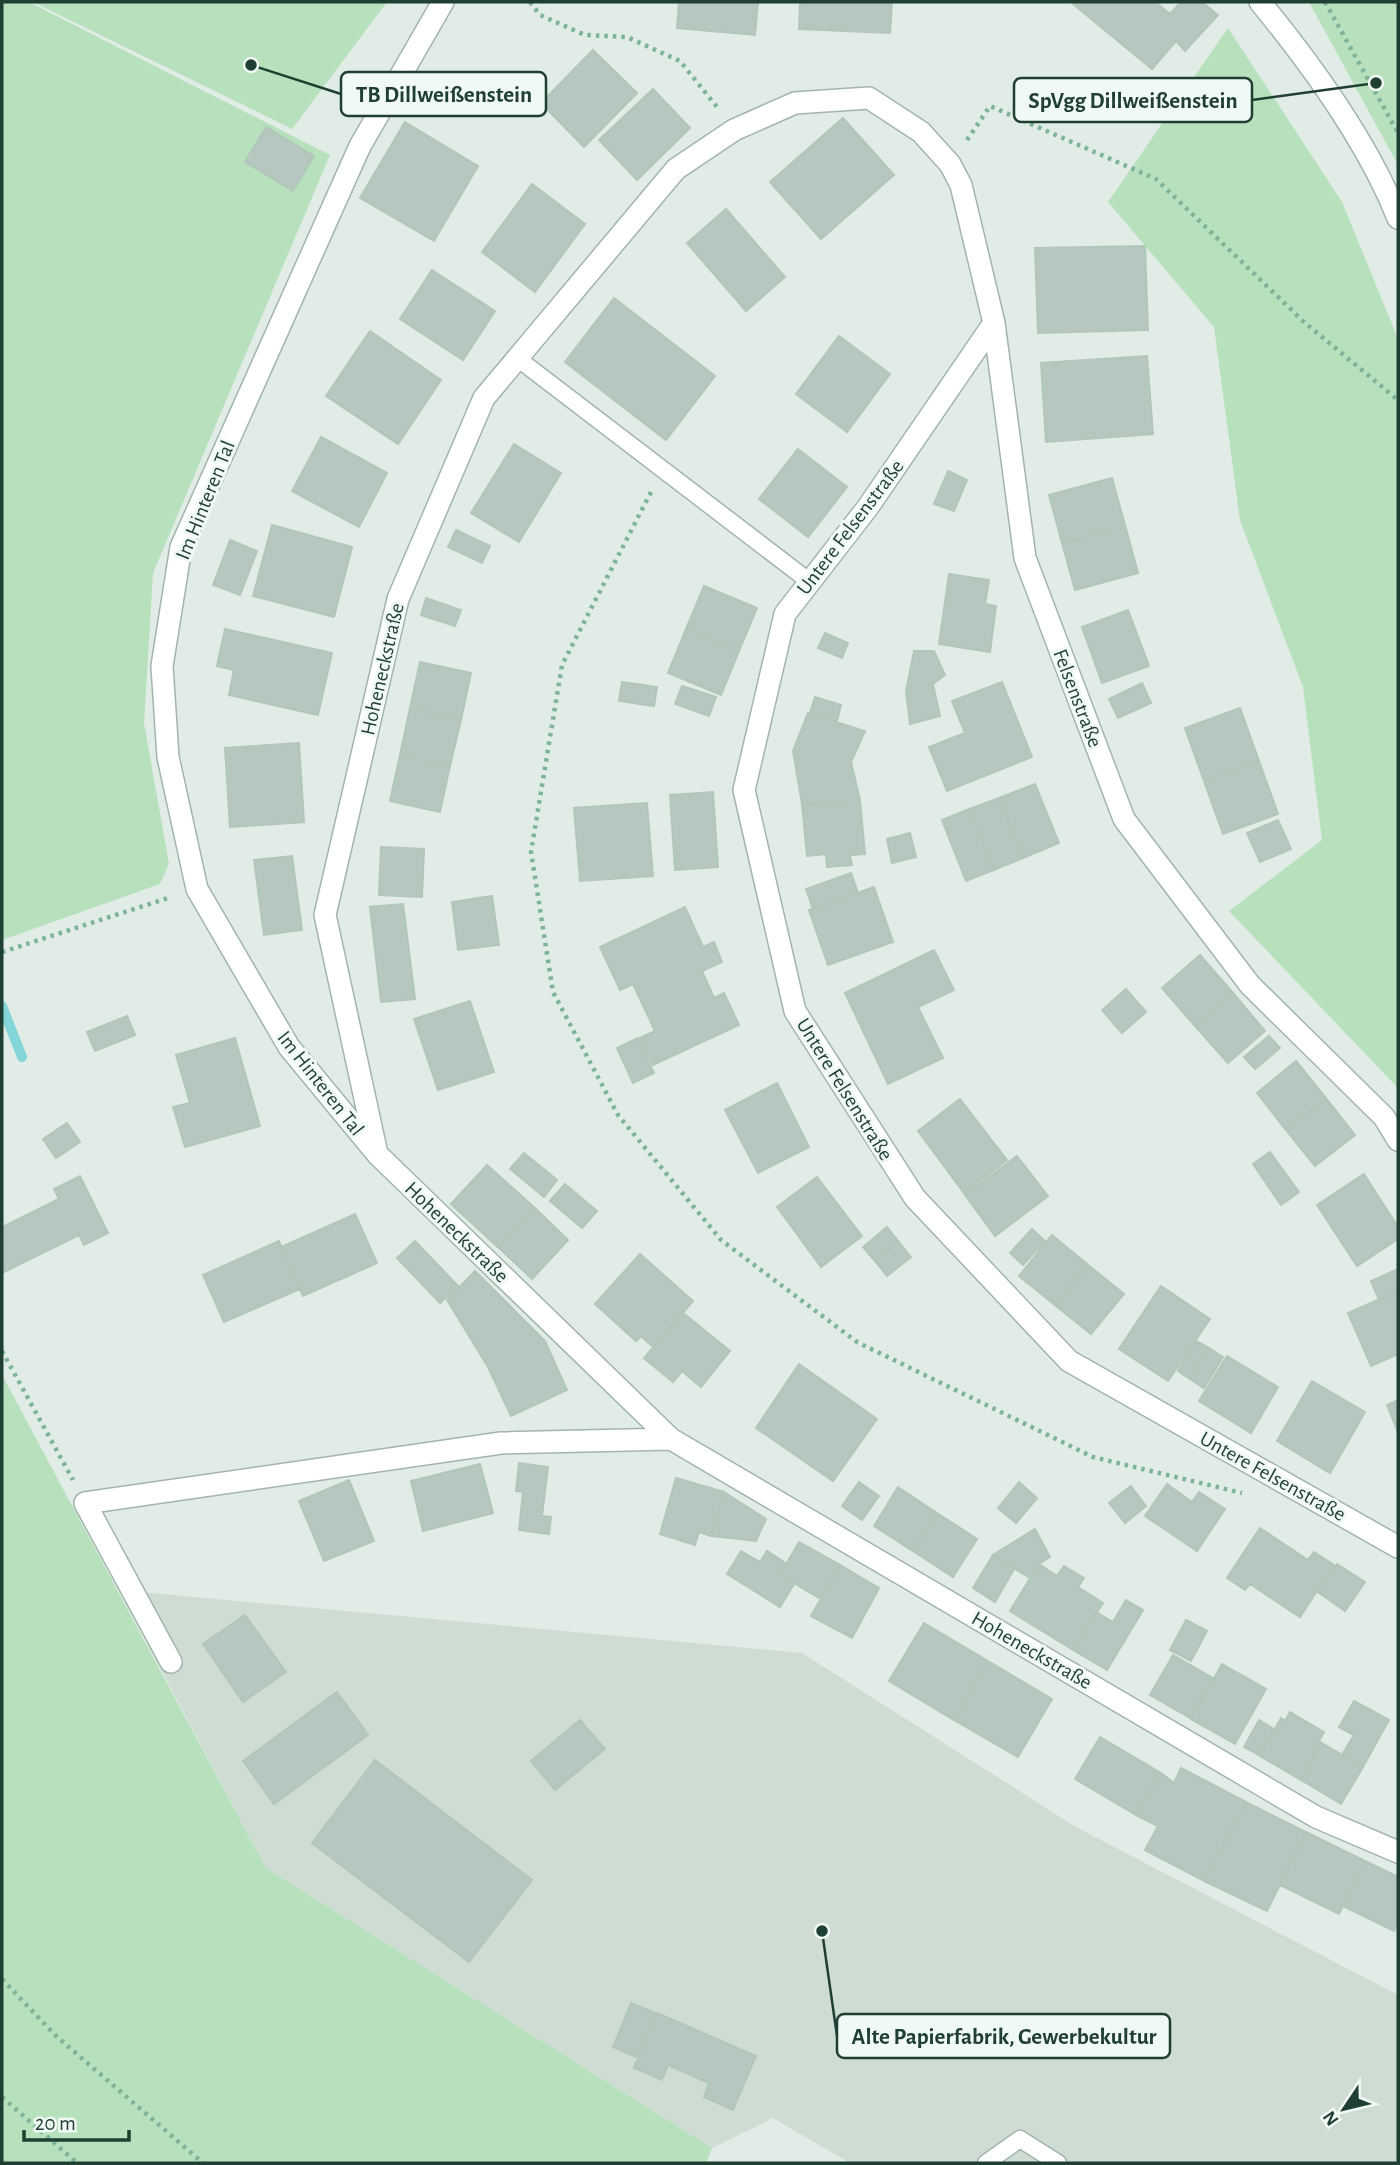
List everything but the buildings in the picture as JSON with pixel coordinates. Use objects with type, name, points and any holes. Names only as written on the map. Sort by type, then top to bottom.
[{"type":"street","name":"Im Hinteren Tal","points":[[377,1154],[289,1047],[197,889],[167,757],[162,666],[181,547],[359,146],[443,2]]},
{"type":"street","points":[[1260,2],[1286,34],[1384,182],[1398,218]]},
{"type":"street","name":"Hoheneckstraße","points":[[950,164],[921,132],[869,98],[795,103],[734,130],[676,169],[484,398],[398,599],[325,915],[377,1154],[671,1439],[1316,1817],[1398,1852]]},
{"type":"street","name":"Felsenstraße","points":[[950,164],[961,185],[994,323],[1025,558],[1124,819],[1250,985],[1384,1116],[1398,1140]]},
{"type":"street","name":"Untere Felsenstraße","points":[[994,323],[868,507],[785,614],[744,790],[795,1011],[915,1199],[1069,1361],[1398,1547]]},
{"type":"street","points":[[171,1662],[85,1503],[501,1443],[671,1439]]},
{"type":"lane","points":[[517,358],[810,582]]},
{"type":"lane","points":[[986,2163],[1020,2139],[1058,2163]]},
{"type":"path","points":[[530,2],[540,15],[585,35],[627,37],[680,61],[734,130]]},
{"type":"path","points":[[1325,2],[1398,133]]},
{"type":"path","points":[[950,164],[990,106],[1156,179],[1304,322],[1398,400]]},
{"type":"path","points":[[663,470],[562,665],[531,852],[553,992],[618,1115],[722,1240],[857,1342],[1093,1457],[1242,1493],[1296,1489]]},
{"type":"path","points":[[2,952],[197,889]]},
{"type":"path","points":[[2,1351],[85,1503]]},
{"type":"path","points":[[2,1979],[55,2035],[203,2163]]},
{"type":"path","points":[[2,2097],[77,2163]]},
{"type":"shaded area","points":[[119,1590],[802,1653],[1076,1827],[1398,1995],[1398,2163],[850,2163],[773,2118],[712,2148],[266,1868]]},
{"type":"green space","points":[[2,2],[29,2],[330,155],[153,573],[144,723],[169,864],[160,884],[2,940]]},
{"type":"green space","points":[[33,2],[387,2],[292,129]]},
{"type":"green space","points":[[1309,2],[1398,2],[1398,165]]},
{"type":"green space","points":[[1228,28],[1342,202],[1398,339],[1398,1088],[1229,911],[1322,840],[1303,687],[1240,520],[1214,327],[1108,202]]},
{"type":"green space","points":[[2,1375],[266,1868],[712,2148],[706,2163],[2,2163]]},
{"type":"waterway","points":[[2,1006],[22,1057]]},
{"type":"place","name":"TB Dillweißenstein","points":[[251,65]]},
{"type":"place","name":"SpVgg Dillweißenstein","points":[[1376,83]]},
{"type":"place","name":"Alte Papierfabrik, Gewerbekultur","points":[[822,1931]]}]
